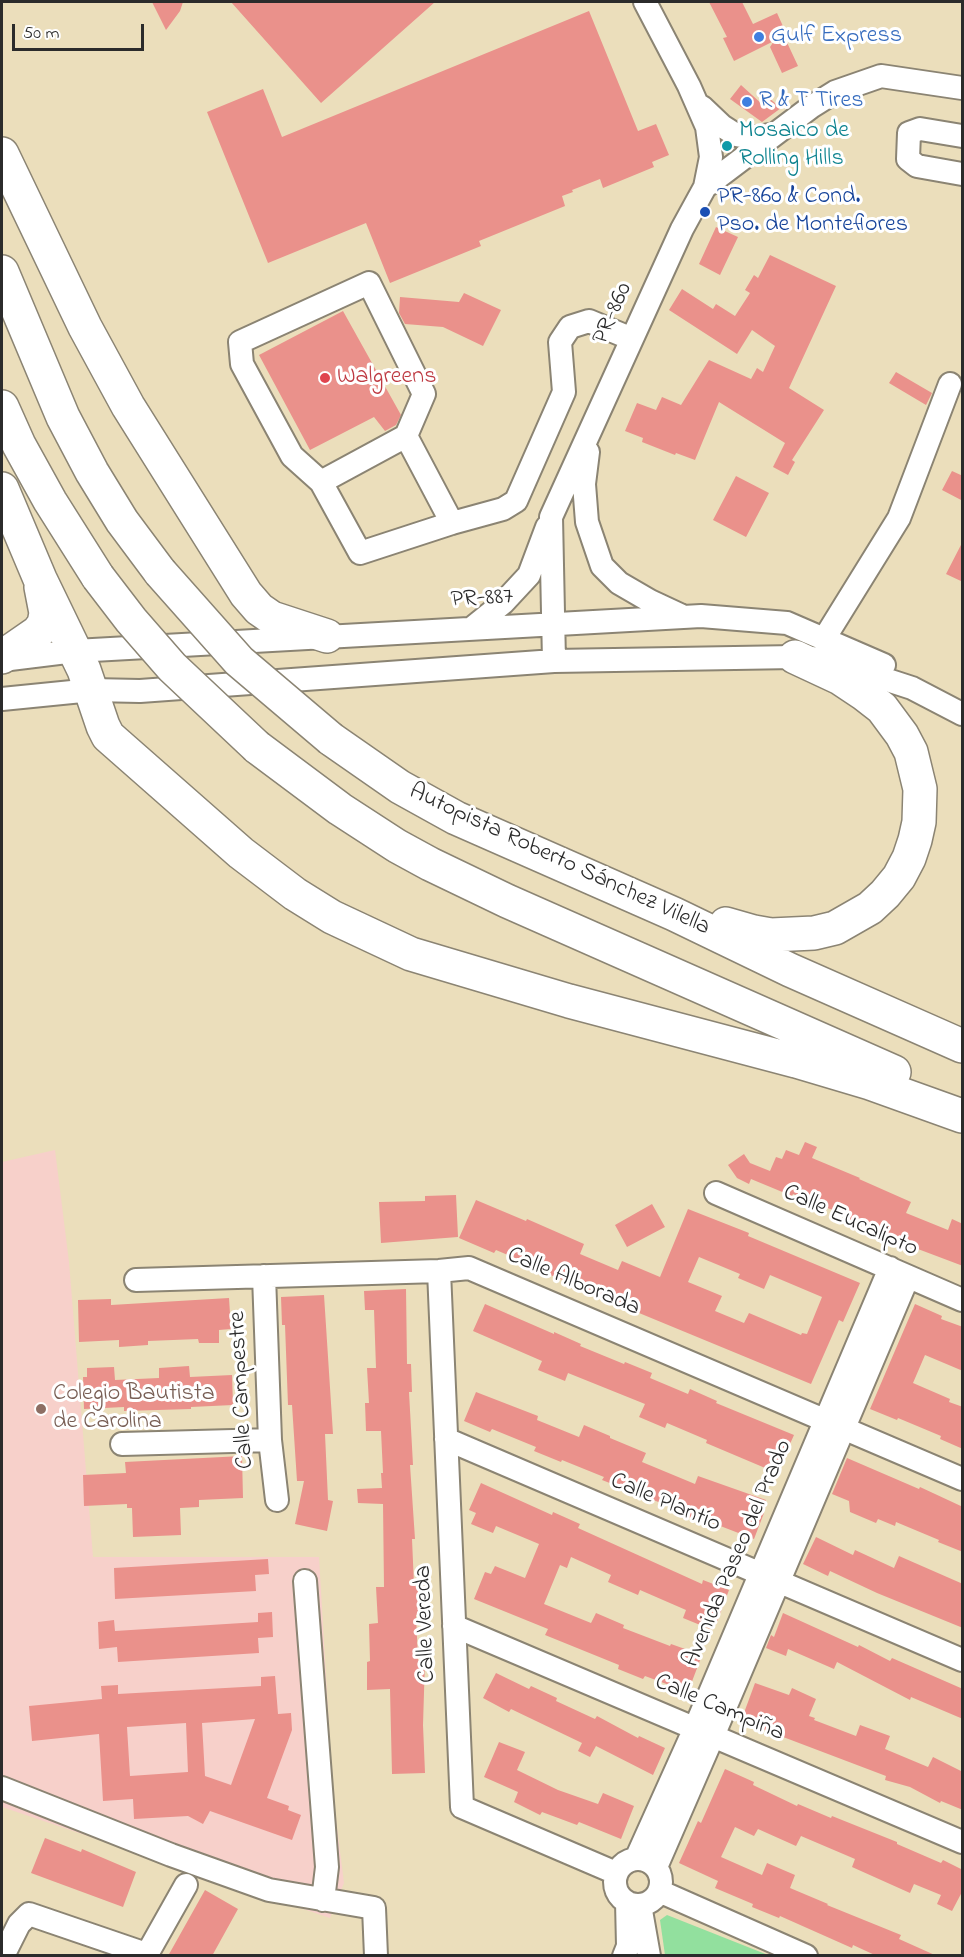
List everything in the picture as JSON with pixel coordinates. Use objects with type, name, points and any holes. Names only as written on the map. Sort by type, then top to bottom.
[{"type":"highway","points":[[2,154],[84,327],[128,406],[246,594],[272,618],[327,636]]},
{"type":"highway","name":"Autopista Roberto Sánchez Vilella","points":[[2,272],[63,417],[92,472],[122,521],[160,572],[239,661],[331,739],[400,786],[456,818],[674,914],[790,970],[963,1046]]},
{"type":"highway","points":[[2,407],[19,445],[50,501],[98,577],[132,620],[172,667],[257,747],[340,809],[397,846],[507,901],[963,1102]]},
{"type":"highway","points":[[2,489],[40,579],[92,690],[108,736],[197,815],[273,878],[332,917],[411,954],[569,1001],[796,1061],[870,1083],[963,1116]]},
{"type":"highway","points":[[2,658],[38,632],[44,624],[46,613],[40,579]]},
{"type":"highway","points":[[674,914],[771,935],[814,933],[835,928],[870,908],[885,894],[899,877],[909,858],[919,822],[920,789],[911,752],[902,735],[882,708],[864,694],[840,678],[795,657]]},
{"type":"street","name":"PR-860","points":[[555,661],[551,517],[682,229],[705,187],[711,157],[707,127],[645,2]]},
{"type":"street","points":[[705,187],[811,107],[835,92],[881,76],[963,88]]},
{"type":"street","points":[[696,102],[722,126],[736,135],[752,138],[776,133]]},
{"type":"street","points":[[963,136],[920,129],[909,133],[908,159],[916,166],[963,174]]},
{"type":"street","points":[[321,482],[406,436],[424,394],[369,283],[240,342],[242,364],[292,456],[321,482],[360,553],[503,509],[516,501],[564,392],[560,342],[570,327],[589,321],[632,339]]},
{"type":"street","points":[[825,639],[899,518],[950,384]]},
{"type":"street","points":[[591,430],[584,484],[587,522],[602,566],[619,583],[684,617]]},
{"type":"street","points":[[406,436],[452,523]]},
{"type":"street","points":[[472,628],[503,603],[529,574],[551,517]]},
{"type":"street","name":"PR-887","points":[[2,658],[75,651],[701,616],[787,622],[899,672],[954,709]]},
{"type":"street","name":"PR-887","points":[[2,699],[92,690],[140,691],[555,661],[795,657],[824,659],[912,688],[954,709]]},
{"type":"street","name":"Calle Eucalipto","points":[[716,1193],[963,1300]]},
{"type":"street","name":"Calle Alborada","points":[[136,1280],[439,1271],[469,1268],[963,1479]]},
{"type":"street","name":"Calle Vereda","points":[[439,1271],[462,1807],[616,1873]]},
{"type":"street","name":"Avenida Paseo del Prado","points":[[646,1863],[899,1273]]},
{"type":"street","name":"Calle Campestre","points":[[264,1276],[270,1440],[277,1500]]},
{"type":"street","points":[[122,1444],[270,1440]]},
{"type":"street","name":"Calle Plantío","points":[[446,1440],[963,1660]]},
{"type":"street","points":[[305,1581],[327,1867],[323,1900]]},
{"type":"street","name":"Calle Campiña","points":[[454,1626],[963,1842]]},
{"type":"street","points":[[2,1788],[171,1855],[268,1890],[374,1908],[376,1956]]},
{"type":"street","points":[[624,1863],[646,1863],[661,1879],[659,1891],[648,1903],[634,1903],[617,1892],[614,1883],[616,1873],[624,1863]]},
{"type":"street","points":[[3,1956],[19,1924],[29,1914],[146,1955],[186,1885]]},
{"type":"street","points":[[659,1891],[806,1956]]},
{"type":"street","points":[[624,1956],[628,1946],[634,1903]]},
{"type":"street","points":[[634,1903],[649,1956]]},
{"type":"shaded area","name":"Colegio Bautista de Carolina","points":[[55,1150],[69,1262],[93,1557],[319,1557],[333,1796],[344,1883],[330,1918],[2,1807],[2,1162]]},
{"type":"green space","points":[[667,1915],[768,1955],[665,1955],[660,1920]]},
{"type":"building","points":[[152,2],[183,2],[180,11],[166,30]]},
{"type":"building","points":[[231,2],[435,2],[321,103]]},
{"type":"building","points":[[709,2],[742,2],[753,24],[777,13],[787,35],[784,36],[798,66],[782,73],[770,47],[774,41],[734,61],[723,38],[727,37]]},
{"type":"building","points":[[589,11],[638,131],[656,124],[669,155],[652,162],[654,167],[603,188],[600,179],[572,190],[573,192],[562,196],[565,206],[479,241],[481,246],[390,283],[366,223],[268,263],[207,112],[263,89],[282,137]]},
{"type":"building","name":"R & T Tires","points":[[741,85],[763,105],[769,98],[781,108],[762,122],[730,99]]},
{"type":"building","points":[[716,227],[738,237],[720,275],[699,264]]},
{"type":"building","points":[[770,255],[836,286],[789,388],[824,410],[792,460],[795,462],[788,475],[773,467],[785,443],[719,402],[695,460],[642,442],[643,438],[625,431],[637,403],[656,410],[662,397],[681,405],[709,360],[751,379],[757,368],[763,372],[775,346],[752,330],[737,354],[669,310],[682,289],[713,309],[716,304],[735,316],[750,293],[745,290],[754,275],[758,278]]},
{"type":"building","points":[[464,293],[501,310],[483,346],[443,327],[405,324],[399,313],[400,297],[459,302]]},
{"type":"building","name":"Walgreens","points":[[343,311],[401,415],[396,425],[385,431],[374,417],[310,450],[259,355]]},
{"type":"building","points":[[896,372],[932,393],[926,405],[889,383]]},
{"type":"building","points":[[952,471],[963,476],[963,501],[942,490]]},
{"type":"building","points":[[736,476],[769,493],[746,537],[713,520]]},
{"type":"building","points":[[963,541],[963,582],[946,574]]},
{"type":"building","points":[[805,1142],[817,1147],[812,1158],[911,1202],[906,1213],[948,1230],[952,1219],[963,1224],[963,1266],[902,1243],[903,1241],[793,1194],[792,1196],[751,1179],[749,1184],[737,1178],[728,1165],[744,1154],[750,1163],[770,1171],[776,1157],[782,1159],[786,1150],[799,1155]]},
{"type":"building","points":[[456,1195],[458,1237],[381,1243],[379,1202],[425,1201],[425,1196]]},
{"type":"building","points":[[476,1200],[584,1244],[580,1254],[618,1270],[622,1261],[660,1277],[688,1209],[749,1233],[748,1236],[860,1283],[843,1322],[839,1320],[811,1384],[610,1301],[611,1299],[540,1271],[541,1269],[496,1250],[494,1253],[459,1238]],"holes":[[[699,1257],[740,1274],[738,1278],[764,1289],[770,1275],[822,1297],[807,1334],[802,1333],[801,1335],[749,1313],[744,1323],[715,1311],[722,1296],[688,1282]]]},
{"type":"building","points":[[652,1204],[665,1227],[627,1247],[615,1225]]},
{"type":"building","points":[[406,1289],[407,1364],[411,1364],[412,1392],[409,1392],[413,1465],[410,1465],[415,1539],[412,1539],[414,1585],[418,1585],[419,1615],[416,1615],[418,1660],[425,1660],[423,1725],[425,1773],[392,1774],[390,1689],[367,1690],[367,1662],[370,1661],[369,1624],[378,1623],[376,1587],[384,1587],[383,1504],[358,1503],[357,1489],[382,1488],[381,1473],[383,1473],[381,1431],[366,1431],[365,1403],[369,1403],[367,1368],[376,1368],[374,1310],[365,1310],[364,1291]]},
{"type":"building","points":[[324,1295],[333,1434],[325,1434],[328,1500],[333,1501],[327,1531],[295,1524],[304,1481],[297,1481],[292,1405],[288,1405],[285,1325],[282,1325],[281,1297]]},
{"type":"building","points":[[229,1298],[231,1329],[219,1330],[219,1343],[199,1343],[198,1339],[148,1341],[148,1345],[119,1347],[119,1340],[79,1342],[78,1300],[111,1299],[111,1305]]},
{"type":"building","points":[[485,1304],[554,1334],[554,1332],[581,1344],[580,1346],[652,1373],[650,1378],[688,1394],[690,1389],[717,1401],[716,1403],[794,1435],[777,1473],[706,1443],[707,1440],[667,1423],[665,1428],[639,1417],[645,1404],[568,1373],[565,1381],[538,1370],[542,1361],[473,1331]]},
{"type":"building","points":[[915,1304],[942,1316],[941,1319],[963,1327],[963,1371],[925,1355],[913,1383],[963,1407],[963,1449],[940,1439],[941,1436],[870,1409]]},
{"type":"building","points":[[189,1366],[190,1377],[232,1375],[233,1405],[124,1411],[124,1407],[84,1409],[83,1377],[87,1377],[87,1368],[114,1367],[115,1380],[159,1378],[159,1368]]},
{"type":"building","points":[[476,1392],[538,1416],[537,1420],[579,1437],[584,1425],[646,1453],[642,1462],[695,1484],[698,1476],[766,1500],[761,1512],[764,1513],[754,1539],[710,1522],[709,1525],[683,1515],[684,1512],[602,1480],[604,1477],[534,1451],[536,1447],[492,1429],[490,1432],[464,1421]]},
{"type":"building","points":[[242,1456],[243,1498],[199,1500],[199,1507],[180,1508],[181,1535],[133,1537],[132,1508],[127,1508],[127,1504],[84,1506],[83,1475],[126,1473],[125,1462]]},
{"type":"building","points":[[847,1458],[963,1507],[963,1552],[896,1522],[895,1526],[878,1519],[876,1523],[850,1512],[849,1501],[832,1494]]},
{"type":"building","points":[[481,1483],[552,1515],[553,1512],[580,1524],[578,1528],[702,1584],[703,1580],[729,1590],[717,1622],[713,1621],[710,1629],[683,1618],[686,1610],[640,1590],[638,1595],[608,1582],[611,1575],[571,1557],[567,1568],[560,1565],[544,1604],[591,1623],[596,1613],[624,1625],[623,1628],[670,1646],[671,1644],[702,1655],[688,1692],[618,1669],[619,1665],[545,1635],[548,1629],[474,1599],[485,1572],[491,1574],[495,1566],[525,1578],[539,1544],[496,1526],[493,1533],[471,1524],[476,1513],[469,1510]]},
{"type":"building","points":[[816,1537],[853,1555],[855,1550],[894,1568],[899,1556],[963,1584],[963,1628],[830,1571],[828,1576],[803,1564]]},
{"type":"building","points":[[268,1559],[269,1574],[255,1575],[256,1591],[115,1599],[114,1568]]},
{"type":"building","points":[[272,1612],[273,1637],[258,1638],[259,1653],[118,1662],[117,1647],[99,1649],[98,1622],[114,1620],[115,1631],[258,1622],[258,1613]]},
{"type":"building","points":[[783,1613],[858,1647],[859,1645],[890,1661],[892,1658],[963,1689],[963,1719],[911,1697],[910,1700],[837,1662],[834,1669],[788,1649],[786,1656],[766,1648],[771,1635],[774,1637]]},
{"type":"building","points":[[496,1673],[529,1689],[531,1686],[557,1698],[556,1701],[595,1719],[597,1716],[638,1738],[639,1736],[665,1748],[653,1775],[596,1746],[590,1757],[578,1751],[582,1743],[511,1709],[509,1712],[483,1698]]},
{"type":"building","points":[[275,1676],[278,1714],[291,1713],[292,1730],[267,1798],[289,1806],[288,1810],[301,1815],[292,1840],[210,1811],[203,1824],[188,1816],[134,1819],[133,1799],[103,1801],[99,1734],[32,1741],[29,1706],[102,1699],[101,1686],[118,1685],[118,1694],[261,1686],[261,1677]],"holes":[[[255,1719],[231,1785],[205,1776],[202,1723]],[[186,1723],[188,1772],[130,1776],[127,1727]]]},
{"type":"building","points":[[755,1683],[789,1695],[792,1688],[816,1699],[809,1716],[815,1718],[814,1720],[856,1736],[860,1725],[890,1736],[885,1749],[928,1767],[933,1757],[963,1772],[963,1810],[941,1801],[940,1803],[910,1787],[885,1780],[886,1776],[741,1721]]},
{"type":"building","points":[[499,1742],[525,1752],[517,1770],[558,1790],[598,1804],[603,1793],[634,1806],[621,1839],[579,1822],[577,1825],[542,1812],[540,1815],[514,1802],[518,1792],[484,1777]]},
{"type":"building","points":[[725,1769],[797,1806],[798,1804],[831,1818],[832,1816],[897,1842],[897,1844],[941,1863],[943,1860],[963,1870],[963,1890],[952,1911],[937,1904],[941,1895],[914,1884],[910,1893],[852,1867],[855,1859],[801,1836],[796,1846],[758,1829],[754,1836],[735,1827],[721,1857],[762,1875],[767,1863],[795,1875],[790,1888],[901,1935],[899,1939],[937,1956],[877,1956],[853,1945],[852,1948],[780,1916],[779,1918],[752,1907],[753,1904],[715,1888],[718,1881],[679,1863],[698,1821],[701,1823]]},
{"type":"building","points":[[45,1838],[81,1852],[82,1849],[136,1872],[123,1907],[31,1873]]},
{"type":"building","points":[[205,1890],[238,1909],[212,1956],[168,1956]]},
{"type":"place","name":"Gulf Express","points":[[759,37]]},
{"type":"place","name":"R & T Tires","points":[[747,102]]},
{"type":"place","name":"Mosaico de Rolling Hills","points":[[727,146]]},
{"type":"place","name":"PR-860 & Cond. Pso. de Monteflores","points":[[705,212]]},
{"type":"place","name":"Walgreens","points":[[325,378]]},
{"type":"place","name":"Colegio Bautista de Carolina","points":[[41,1409]]}]
